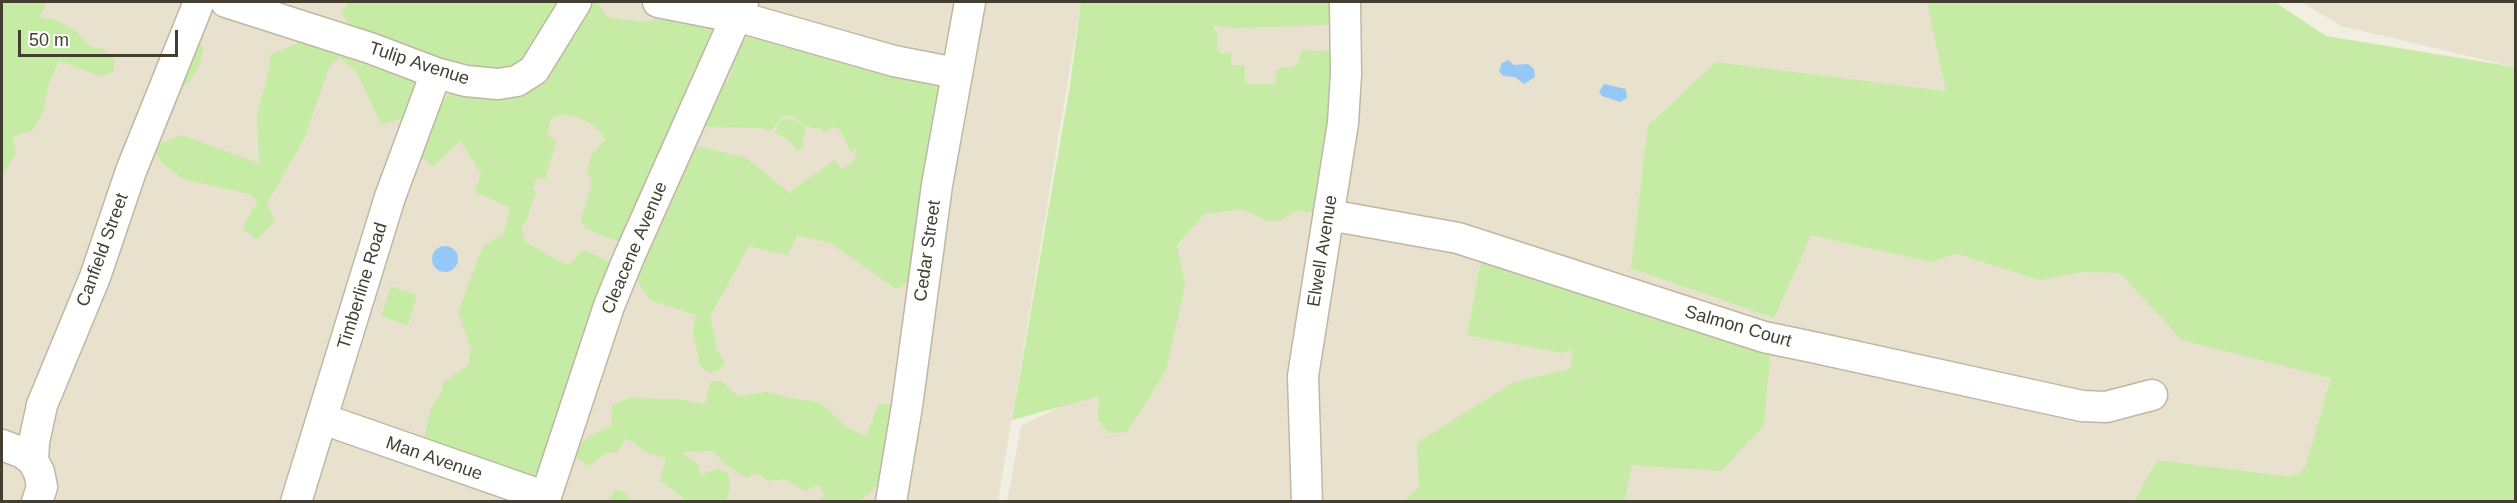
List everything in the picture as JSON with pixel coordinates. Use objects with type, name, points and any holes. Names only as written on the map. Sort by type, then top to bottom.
[{"type":"street","name":"Canfield Street","points":[[37,501],[42,479],[33,461],[34,442],[42,405],[95,277],[131,171],[199,2]]},
{"type":"street","name":"Tulip Avenue","points":[[226,2],[370,48],[436,73],[483,83],[502,83],[522,79],[538,66],[576,2]]},
{"type":"street","points":[[658,2],[740,9],[894,61],[956,73]]},
{"type":"street","name":"Cedar Street","points":[[891,501],[907,406],[937,185],[970,2]]},
{"type":"street","name":"Elwell Avenue","points":[[1307,501],[1303,376],[1345,101],[1346,2]]},
{"type":"street","name":"Cleacene Avenue","points":[[545,499],[613,296],[740,9]]},
{"type":"street","name":"Timberline Road","points":[[296,501],[390,197],[436,73]]},
{"type":"street","name":"Salmon Court","points":[[1329,215],[1458,238],[1764,337],[1823,350],[2082,406],[2106,407],[2152,395]]},
{"type":"street","name":"Man Avenue","points":[[323,419],[545,499]]},
{"type":"street","points":[[2,445],[23,453],[33,461]]},
{"type":"shaded area","points":[[2,2],[1081,2],[998,501],[2,501]]},
{"type":"shaded area","points":[[1187,2],[1948,2],[1946,91],[1715,62],[1797,203],[2127,261],[2331,378],[2309,483],[2157,460],[2134,501],[1007,502],[1021,426],[1152,361],[1169,258],[1204,213],[1243,209],[1203,126]]},
{"type":"shaded area","points":[[2302,2],[2515,2],[2515,67],[2341,26]]},
{"type":"green space","points":[[2,2],[47,2],[40,17],[54,19],[76,31],[91,47],[101,48],[114,59],[114,71],[101,77],[59,60],[48,85],[44,109],[33,130],[12,137],[16,152],[2,177]]},
{"type":"green space","points":[[349,2],[564,2],[529,56],[511,69],[493,72],[461,65],[351,27],[341,13]]},
{"type":"green space","points":[[597,2],[607,17],[644,22],[666,16],[717,28],[626,244],[586,229],[581,220],[591,187],[591,179],[587,170],[592,154],[606,139],[594,125],[575,116],[563,114],[551,119],[547,135],[556,141],[545,179],[537,177],[533,190],[536,193],[526,221],[521,225],[525,242],[565,264],[569,264],[584,250],[606,260],[614,268],[552,442],[536,478],[422,446],[431,408],[443,390],[441,384],[469,364],[471,349],[458,312],[483,246],[500,236],[502,238],[510,211],[509,207],[475,192],[481,173],[460,141],[434,166],[415,154],[428,113],[454,90],[506,97],[588,3]]},
{"type":"green space","points":[[1081,2],[1330,2],[1331,25],[1232,28],[1215,25],[1213,29],[1217,32],[1217,48],[1221,54],[1231,52],[1232,65],[1245,66],[1245,84],[1275,84],[1276,71],[1279,71],[1279,68],[1298,64],[1302,50],[1332,51],[1329,128],[1315,213],[1298,210],[1281,220],[1269,222],[1243,209],[1204,214],[1177,246],[1185,285],[1166,370],[1127,432],[1108,433],[1098,419],[1099,396],[1012,420],[1070,85]]},
{"type":"green space","points":[[1927,2],[2275,2],[2326,36],[2515,67],[2515,501],[2134,501],[2157,460],[2291,477],[2300,473],[2306,465],[2331,378],[2182,340],[2120,273],[2083,272],[2040,280],[1955,253],[1932,262],[1811,235],[1774,318],[1631,268],[1648,126],[1716,62],[1946,91]]},
{"type":"green space","points":[[751,35],[934,78],[942,90],[909,281],[896,289],[831,243],[797,235],[787,255],[749,246],[710,316],[717,351],[725,362],[718,370],[709,373],[700,365],[693,331],[696,315],[650,300],[637,280],[697,146],[746,158],[791,194],[792,190],[835,160],[842,169],[857,159],[854,154],[858,151],[856,148],[852,152],[850,150],[839,128],[836,129],[834,126],[823,133],[821,129],[808,127],[789,115],[780,119],[771,131],[761,128],[709,127],[702,124],[722,79],[728,83],[739,46]]},
{"type":"green space","points":[[307,39],[422,79],[409,117],[381,124],[357,73],[340,57],[329,67],[305,137],[267,203],[275,221],[256,239],[243,228],[258,202],[249,194],[184,179],[163,164],[153,147],[181,135],[259,163],[257,114],[270,66],[270,55]]},
{"type":"green space","points":[[194,43],[201,44],[203,48],[200,65],[189,82],[177,91]]},
{"type":"green space","points":[[786,118],[800,123],[806,129],[802,141],[804,145],[797,152],[788,139],[775,133],[779,123]]},
{"type":"green space","points":[[1481,261],[1635,313],[1770,354],[1764,425],[1721,471],[1632,465],[1624,501],[1406,502],[1408,497],[1419,488],[1417,443],[1512,383],[1570,369],[1573,349],[1563,353],[1467,335]]},
{"type":"green space","points":[[391,286],[417,295],[408,325],[381,316]]},
{"type":"green space","points":[[711,381],[721,381],[738,396],[768,392],[820,402],[846,427],[866,436],[879,404],[895,404],[881,482],[860,501],[817,501],[825,496],[819,484],[805,491],[784,479],[768,481],[757,473],[747,478],[727,466],[713,451],[681,452],[699,466],[700,475],[717,469],[728,472],[730,487],[727,499],[721,501],[687,501],[660,480],[666,458],[649,454],[626,438],[617,452],[605,453],[590,466],[569,453],[593,434],[611,426],[612,405],[629,398],[679,399],[704,404]]},
{"type":"green space","points":[[615,490],[626,492],[630,501],[607,501]]},
{"type":"water","points":[[1508,60],[1514,65],[1528,64],[1534,69],[1535,77],[1524,84],[1515,77],[1503,76],[1499,71],[1502,63]]},
{"type":"water","points":[[1604,84],[1626,89],[1627,98],[1620,102],[1602,96],[1599,92]]},
{"type":"water","points":[[445,246],[454,250],[458,259],[454,268],[445,272],[436,268],[432,259],[436,250]]}]
